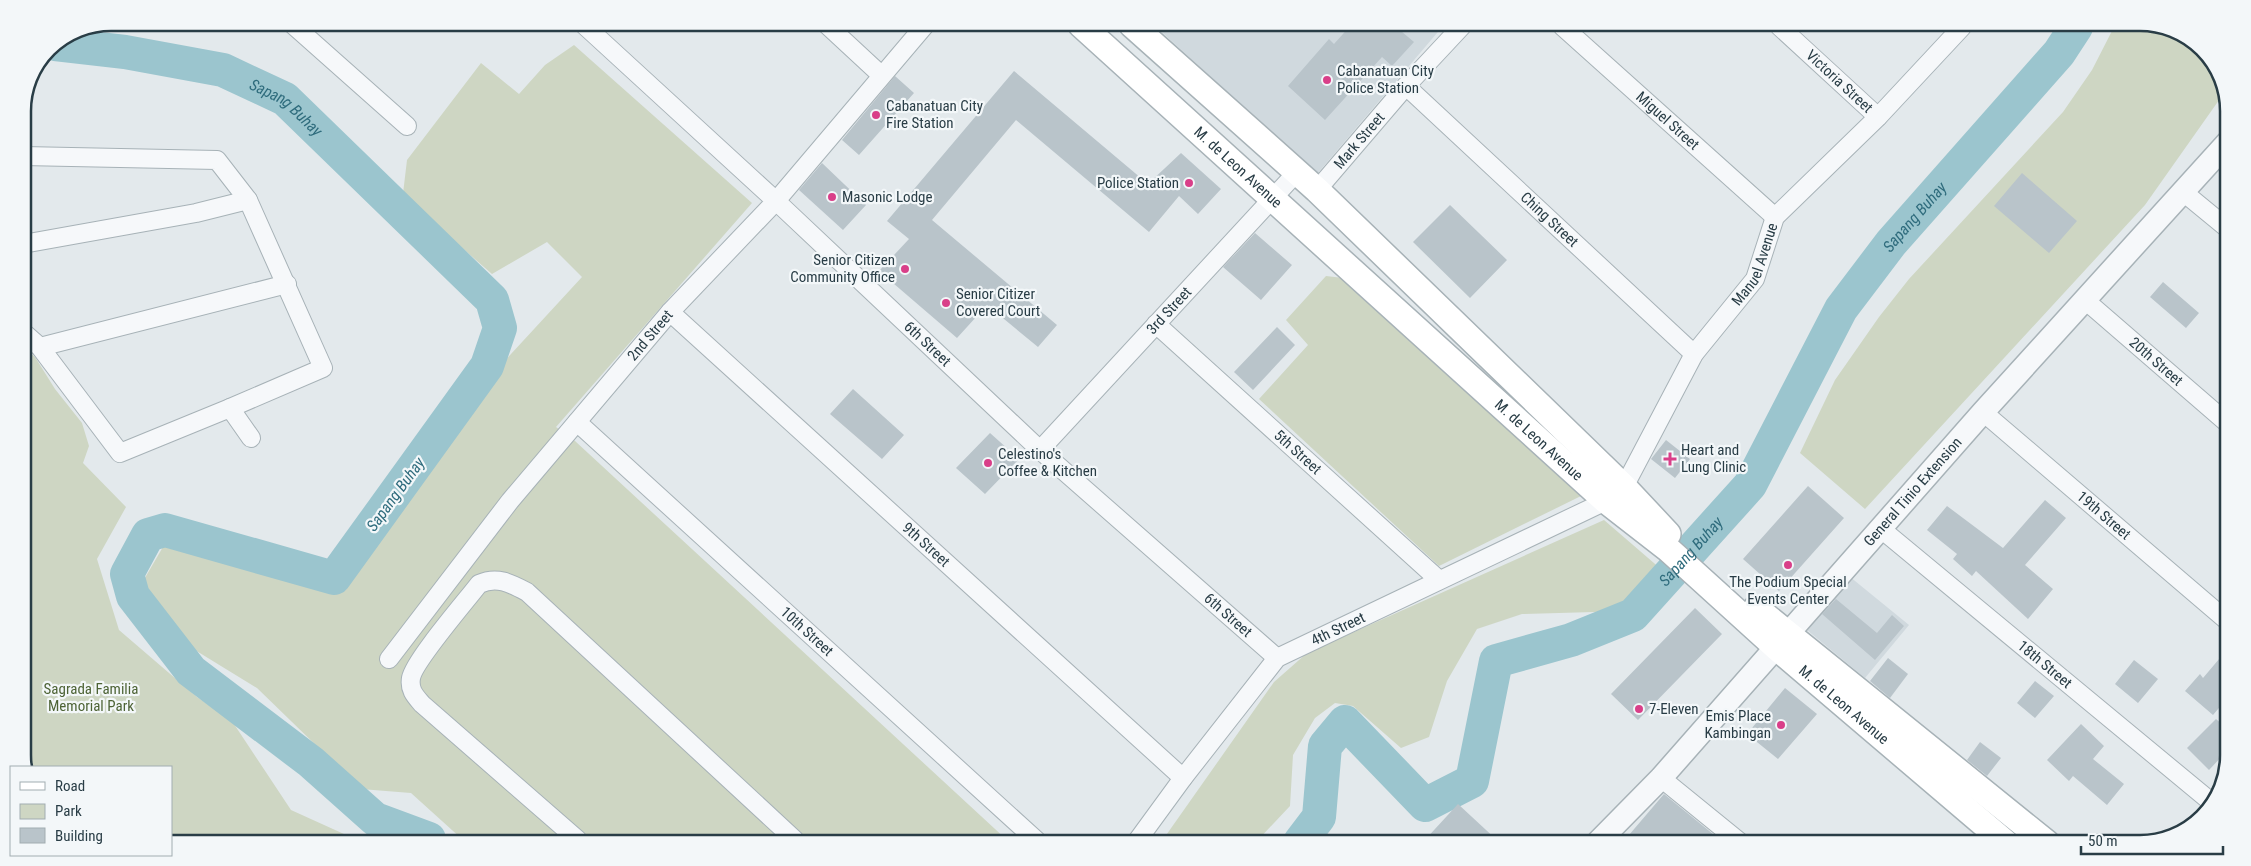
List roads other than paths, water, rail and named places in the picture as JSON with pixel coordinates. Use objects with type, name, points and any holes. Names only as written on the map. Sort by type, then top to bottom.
[{"type":"main road","name":"M. de Leon Avenue","points":[[1088,31],[1272,198],[1615,494],[1702,573],[1782,641],[1997,835]]},
{"type":"main road","name":"M. de Leon Avenue","points":[[1139,31],[1317,190],[1615,494]]},
{"type":"main road","name":"M. de Leon Avenue","points":[[1782,641],[2037,835]]},
{"type":"street","points":[[301,31],[407,126]]},
{"type":"street","name":"6th Street","points":[[592,31],[776,201],[1040,450],[1277,658]]},
{"type":"street","points":[[834,31],[881,75]]},
{"type":"street","name":"2nd Street","points":[[389,659],[510,501],[670,312],[776,201],[920,31]]},
{"type":"street","name":"Mark Street","points":[[1317,190],[1406,86],[1457,31]]},
{"type":"street","name":"Miguel Street","points":[[1568,31],[1775,217]]},
{"type":"street","name":"Victoria Street","points":[[1784,31],[1878,118]]},
{"type":"street","name":"Manuel Avenue","points":[[1615,494],[1694,354],[1755,279],[1775,217],[1878,118],[1958,31]]},
{"type":"street","name":"Ching Street","points":[[1406,86],[1694,354]]},
{"type":"street","name":"General Tinio Extension","points":[[1606,835],[1662,778],[1983,412],[2220,151]]},
{"type":"street","points":[[31,156],[217,160],[248,200],[323,368],[120,453],[40,347],[31,339]]},
{"type":"street","name":"3rd Street","points":[[1040,450],[1297,172]]},
{"type":"street","points":[[2182,191],[2220,222]]},
{"type":"street","points":[[31,243],[196,213],[248,200]]},
{"type":"street","points":[[40,347],[287,284]]},
{"type":"street","name":"20th Street","points":[[2084,300],[2220,417]]},
{"type":"street","name":"9th Street","points":[[670,312],[1182,778]]},
{"type":"street","name":"5th Street","points":[[1156,324],[1439,580]]},
{"type":"street","points":[[230,408],[251,438]]},
{"type":"street","name":"19th Street","points":[[1983,412],[2220,615]]},
{"type":"street","name":"10th Street","points":[[577,422],[1030,835]]},
{"type":"street","name":"4th Street","points":[[1141,835],[1182,778],[1277,658],[1615,494]]},
{"type":"street","name":"18th Street","points":[[1880,528],[2207,798]]},
{"type":"street","points":[[572,835],[422,704],[411,691],[411,676],[421,659],[479,584],[490,580],[508,582],[526,592],[790,835]]},
{"type":"street","points":[[1662,778],[1732,835]]},
{"type":"waterway","name":"Sapang Buhay","points":[[1305,835],[1319,817],[1325,746],[1345,722],[1425,805],[1472,781],[1496,661],[1571,640],[1633,615],[1750,485],[1841,309],[1891,243],[2059,53],[2073,31]]},
{"type":"waterway","name":"Sapang Buhay","points":[[67,45],[125,52],[223,70],[285,99],[492,300],[500,328],[487,366],[334,578],[165,530],[148,535],[127,574],[133,596],[191,671],[311,762],[375,819],[418,835]]},
{"type":"place","name":"Cabanatuan City Police Station","points":[[1327,80]]},
{"type":"place","name":"Cabanatuan City Fire Station","points":[[876,115]]},
{"type":"place","name":"Police Station","points":[[1189,183]]},
{"type":"place","name":"Masonic Lodge","points":[[832,197]]},
{"type":"place","name":"Senior Citizen Community Office","points":[[905,269]]},
{"type":"place","name":"Senior Citizer Covered Court","points":[[946,303]]},
{"type":"place","name":"Heart and Lung Clinic","points":[[1670,459]]},
{"type":"place","name":"Celestino's Coffee & Kitchen","points":[[988,463]]},
{"type":"place","name":"The Podium Special Events Center","points":[[1788,565]]},
{"type":"place","name":"7-Eleven","points":[[1639,709]]},
{"type":"place","name":"Emis Place Kambingan","points":[[1781,725]]},
{"type":"park label","name":"Sagrada Familia Memorial Park","points":[[91,698]]}]
